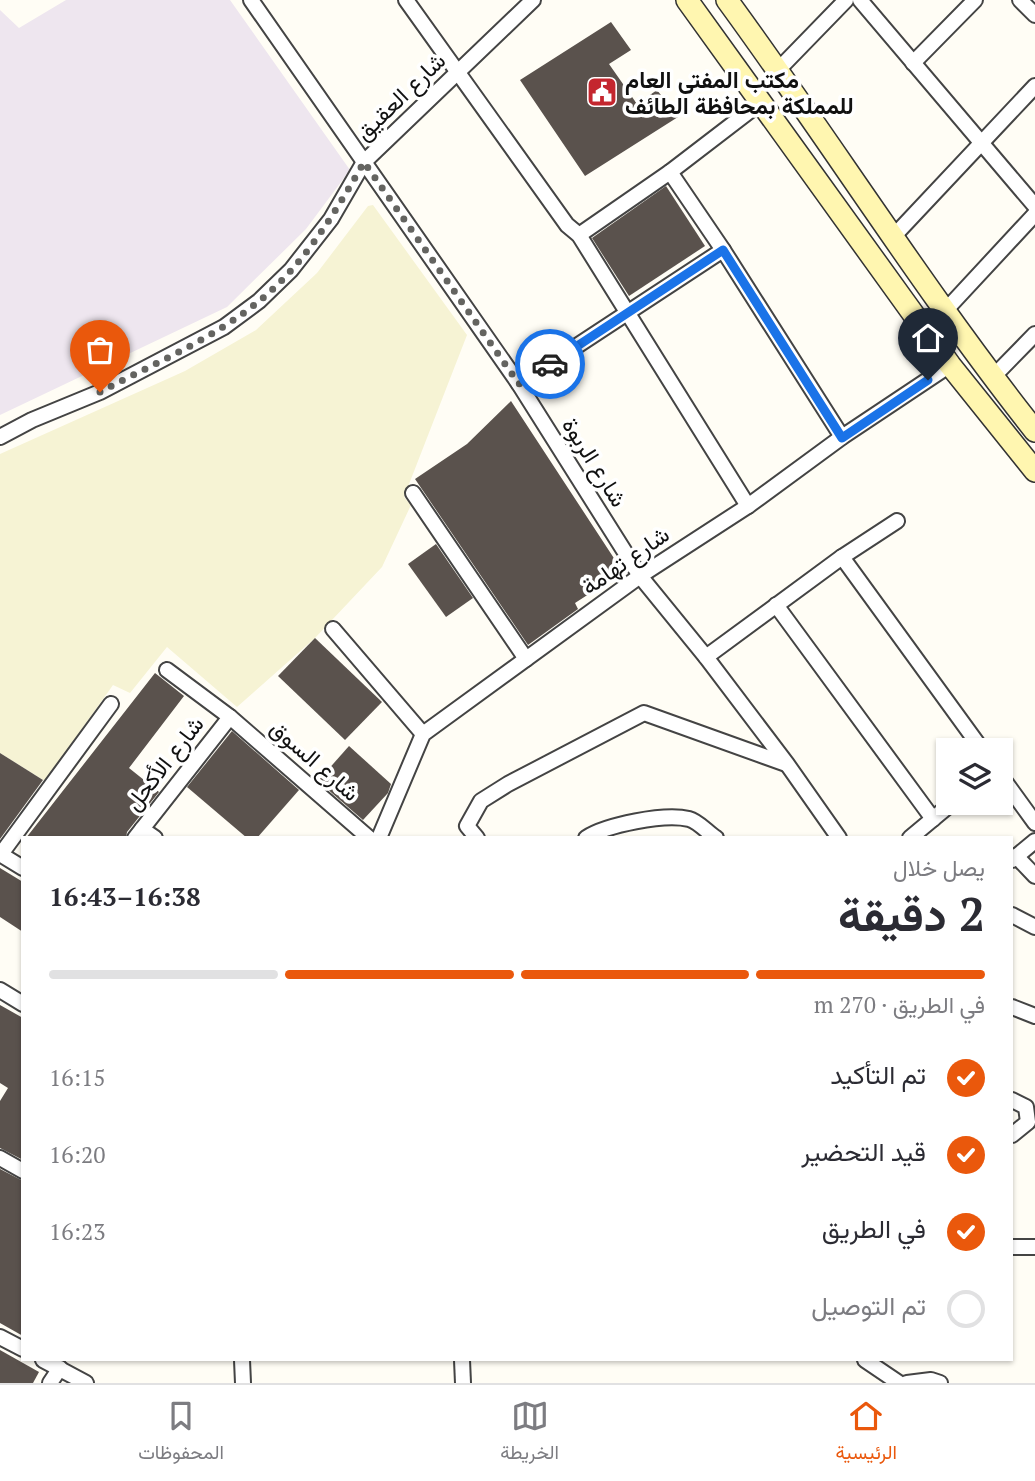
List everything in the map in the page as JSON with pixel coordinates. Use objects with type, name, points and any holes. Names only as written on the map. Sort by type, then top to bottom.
[{"type":"main road","points":[[687,0],[950,365],[1035,471]]},
{"type":"main road","points":[[727,0],[944,312],[1035,431]]},
{"type":"street","name":"شارع الربوة","points":[[251,0],[519,384],[640,576],[706,656],[838,836]]},
{"type":"street","points":[[406,0],[567,225],[579,234],[748,506]]},
{"type":"street","name":"شارع العقيق","points":[[0,436],[100,392],[224,327],[259,301],[291,270],[331,219],[364,162],[533,0]]},
{"type":"street","points":[[778,70],[846,0]]},
{"type":"street","points":[[860,0],[1035,206]]},
{"type":"street","points":[[913,63],[975,0]]},
{"type":"street","points":[[1020,0],[1035,15]]},
{"type":"street","points":[[893,237],[1035,86]]},
{"type":"street","points":[[579,234],[670,172],[760,103]]},
{"type":"street","points":[[670,172],[723,250],[842,438]]},
{"type":"street","points":[[944,312],[1035,215]]},
{"type":"street","points":[[519,384],[723,250]]},
{"type":"street","points":[[993,377],[1035,334]]},
{"type":"street","name":"شارع تهامة","points":[[423,734],[640,576],[748,506],[950,365]]},
{"type":"street","points":[[413,493],[526,659]]},
{"type":"street","points":[[706,656],[842,556],[897,521]]},
{"type":"street","points":[[842,556],[974,738]]},
{"type":"street","points":[[776,605],[933,819]]},
{"type":"street","points":[[333,629],[423,734],[380,836]]},
{"type":"street","name":"شارع السوق","points":[[167,670],[230,717],[367,836]]},
{"type":"street","points":[[21,867],[0,854],[111,704]]},
{"type":"street","points":[[475,836],[467,826],[481,801],[644,713],[787,764]]},
{"type":"street","name":"شارع الأكحل","points":[[138,834],[230,717]]},
{"type":"street","points":[[1013,793],[1035,823]]},
{"type":"street","points":[[912,836],[938,815]]},
{"type":"street","points":[[589,836],[634,822],[658,818],[690,819],[713,836]]},
{"type":"street","points":[[1035,841],[1014,858],[1035,876]]},
{"type":"street","points":[[1013,916],[1035,927]]},
{"type":"street","points":[[0,990],[21,1003]]},
{"type":"street","points":[[1013,1007],[1035,1016]]},
{"type":"street","points":[[1013,1100],[1026,1107],[1028,1122],[1013,1134]]},
{"type":"street","points":[[0,1158],[21,1170]]},
{"type":"street","points":[[1013,1247],[1035,1247]]},
{"type":"street","points":[[0,1337],[21,1348]]},
{"type":"street","points":[[45,1361],[86,1383]]},
{"type":"street","points":[[242,1361],[243,1383]]},
{"type":"street","points":[[461,1361],[463,1383]]},
{"type":"street","points":[[866,1361],[899,1383]]},
{"type":"street","points":[[50,1383],[60,1368]]},
{"type":"street","points":[[907,1383],[931,1380],[940,1383]]},
{"type":"shaded area","points":[[66,0],[230,0],[350,170],[306,229],[227,307],[0,415],[0,10],[19,28]]},
{"type":"shaded area","points":[[373,205],[467,335],[404,497],[411,505],[382,567],[315,638],[237,707],[167,647],[130,693],[113,685],[45,781],[0,753],[0,454],[185,371],[256,330],[317,273],[368,206]]},
{"type":"building","points":[[611,22],[631,50],[609,64],[637,104],[657,90],[678,117],[585,176],[520,80]]},
{"type":"building","points":[[666,186],[705,246],[629,296],[592,238]]},
{"type":"building","points":[[511,401],[623,572],[575,603],[578,609],[528,645],[415,479],[467,444]]},
{"type":"building","points":[[436,544],[473,598],[446,617],[408,564]]},
{"type":"building","points":[[315,638],[382,702],[345,740],[278,676]]},
{"type":"building","points":[[155,673],[184,696],[129,768],[159,792],[126,836],[28,836]]},
{"type":"building","points":[[232,731],[299,790],[259,836],[245,836],[187,787]]},
{"type":"building","points":[[349,746],[391,784],[388,793],[363,820],[318,781]]},
{"type":"building","points":[[0,753],[43,780],[0,839]]},
{"type":"building","points":[[0,868],[21,881],[21,931],[0,917]]},
{"type":"building","points":[[0,1005],[21,1017],[21,1159],[0,1148],[0,1101],[8,1088],[0,1083]]},
{"type":"building","points":[[0,1169],[21,1180],[21,1335],[0,1323]]},
{"type":"building","points":[[0,1350],[39,1372],[33,1383],[0,1383]]},
{"type":"way so far","points":[[100,392],[224,327],[259,301],[291,270],[331,219],[364,162],[519,384],[550,364]]},
{"type":"place","name":"مكتب المفتي العام للمملكة بمحافظة الطائف","points":[[602,92]]},
{"type":"route","points":[[550,364],[723,250],[842,438],[928,380]]}]
